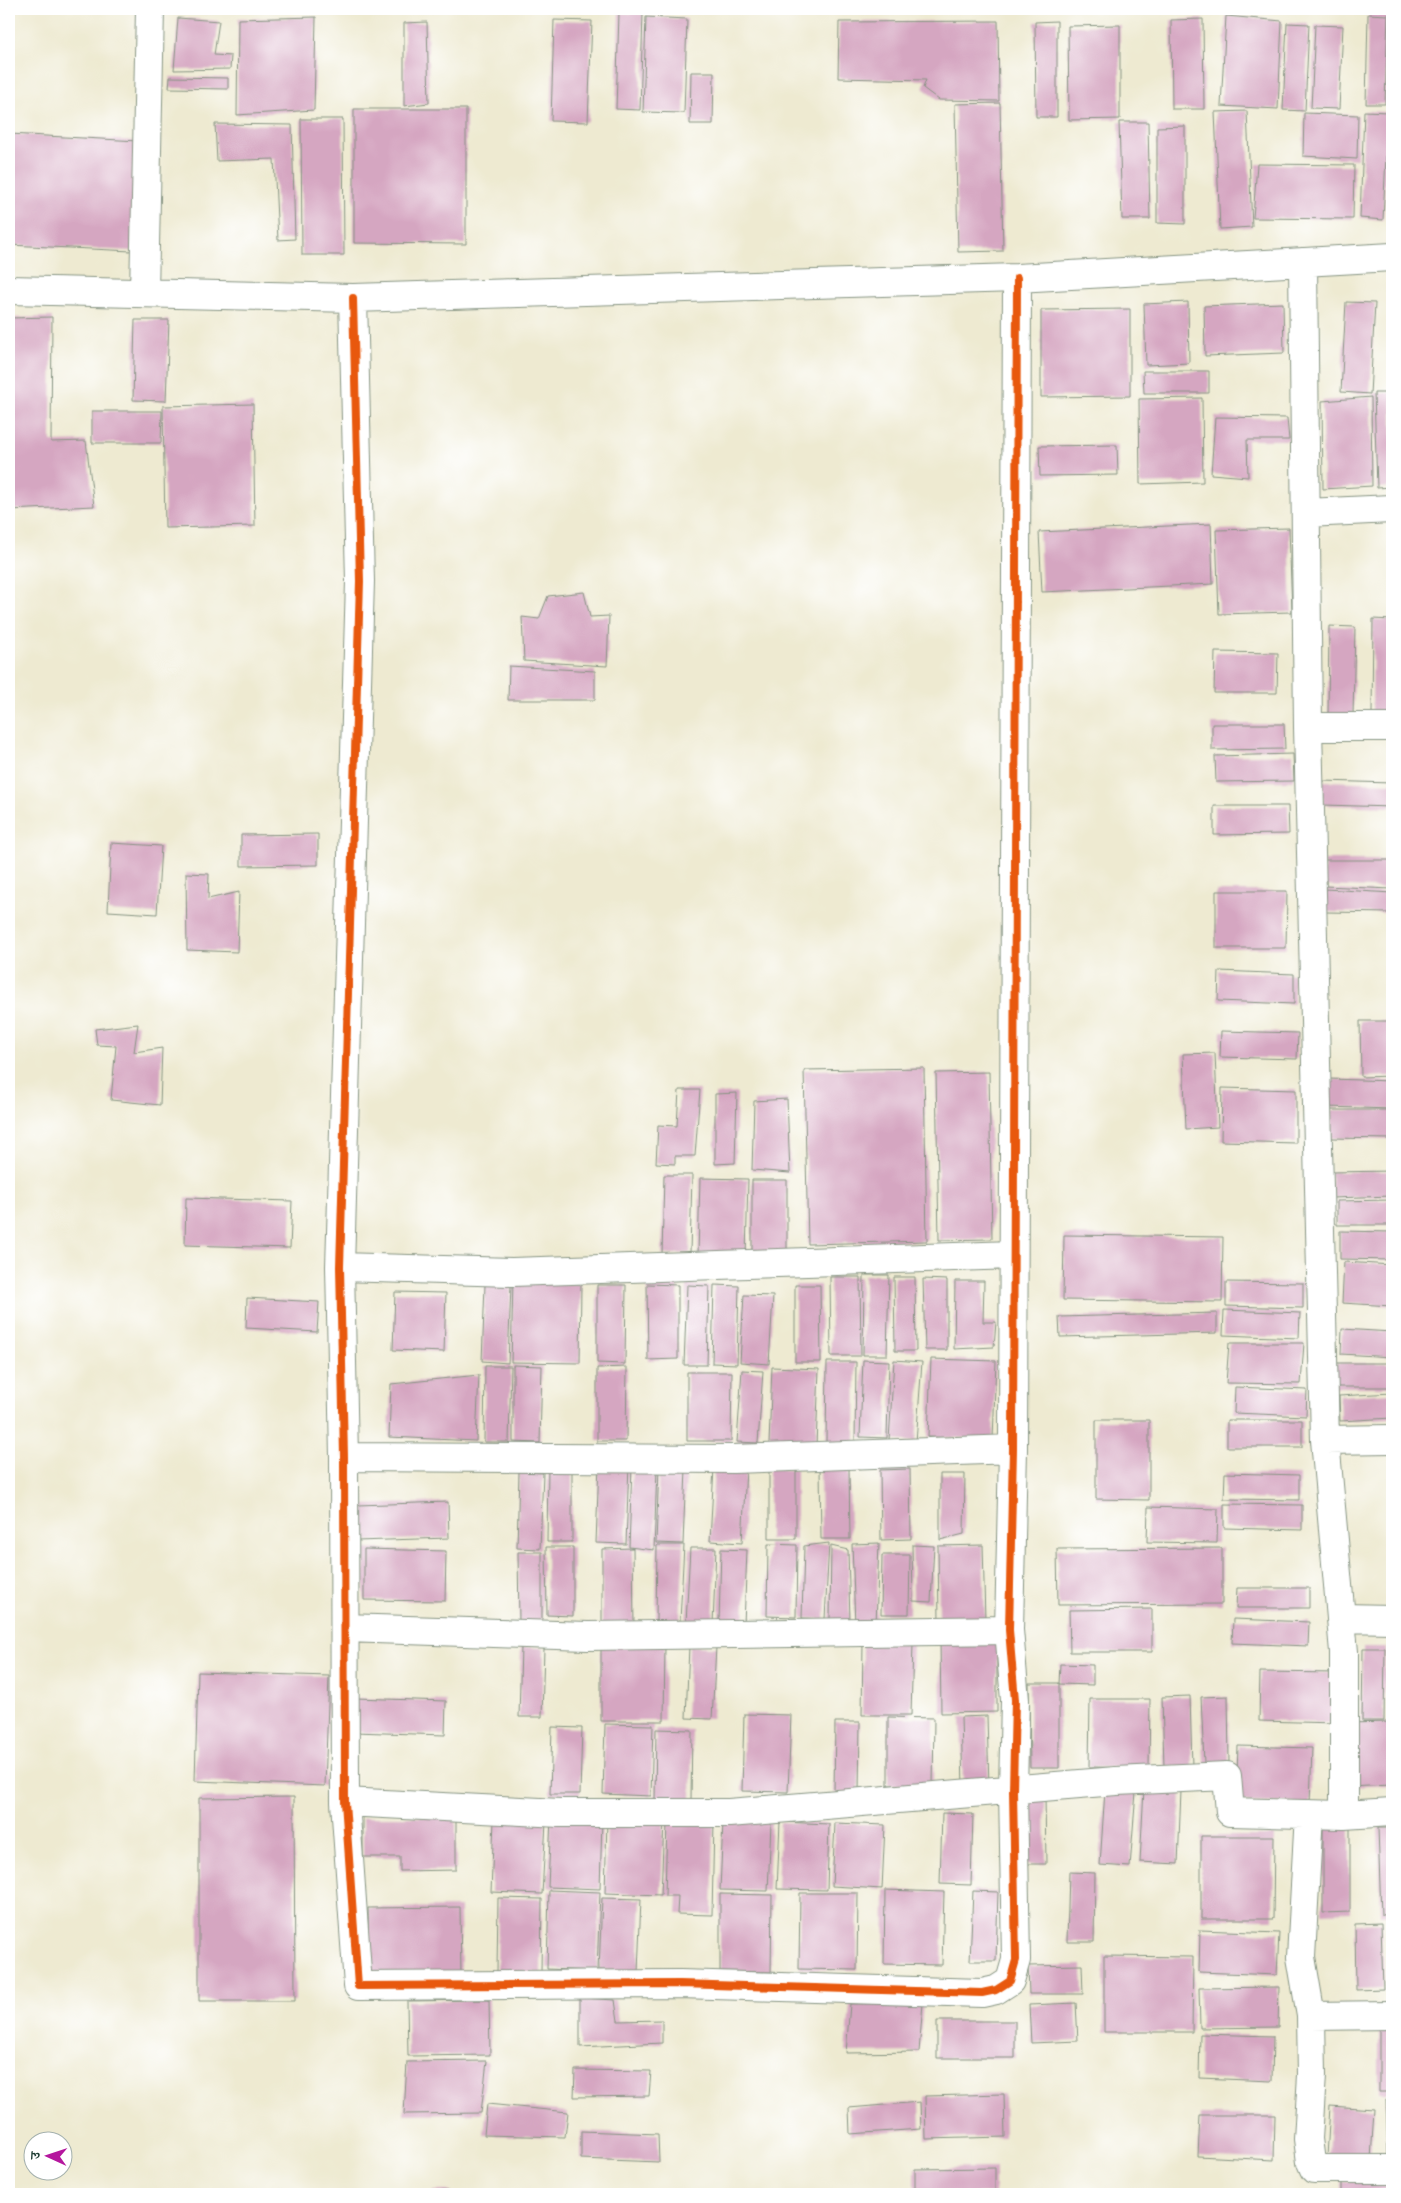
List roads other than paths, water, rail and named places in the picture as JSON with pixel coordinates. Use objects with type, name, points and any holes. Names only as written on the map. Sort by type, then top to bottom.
[{"type":"street","points":[[144,293],[150,9]]},
{"type":"street","points":[[9,290],[353,298],[1017,278],[1392,257]]},
{"type":"street","points":[[1303,262],[1308,727],[1326,1440],[1344,1652],[1344,1815]]},
{"type":"street","points":[[353,298],[360,581],[340,1266],[344,1457],[345,1802],[358,1986],[680,1984],[982,1993],[996,1990],[1010,1981],[1016,1960],[1013,1790],[1015,1700],[1008,1630],[1013,1448],[1017,278]]},
{"type":"street","points":[[1306,513],[1392,509]]},
{"type":"street","points":[[1308,727],[1392,728]]},
{"type":"street","points":[[340,1266],[512,1272],[1013,1255]]},
{"type":"street","points":[[1326,1440],[1392,1439]]},
{"type":"street","points":[[344,1457],[733,1459],[1013,1448]]},
{"type":"street","points":[[1342,1618],[1392,1619]]},
{"type":"street","points":[[345,1628],[588,1636],[1008,1630]]},
{"type":"street","points":[[345,1802],[560,1812],[729,1812],[1116,1781],[1227,1776],[1230,1812],[1344,1815],[1392,1812]]},
{"type":"street","points":[[1308,1814],[1301,1957],[1311,2016],[1312,2075],[1308,2139],[1311,2162],[1314,2169],[1392,2169]]},
{"type":"street","points":[[1311,2016],[1392,2015]]}]
